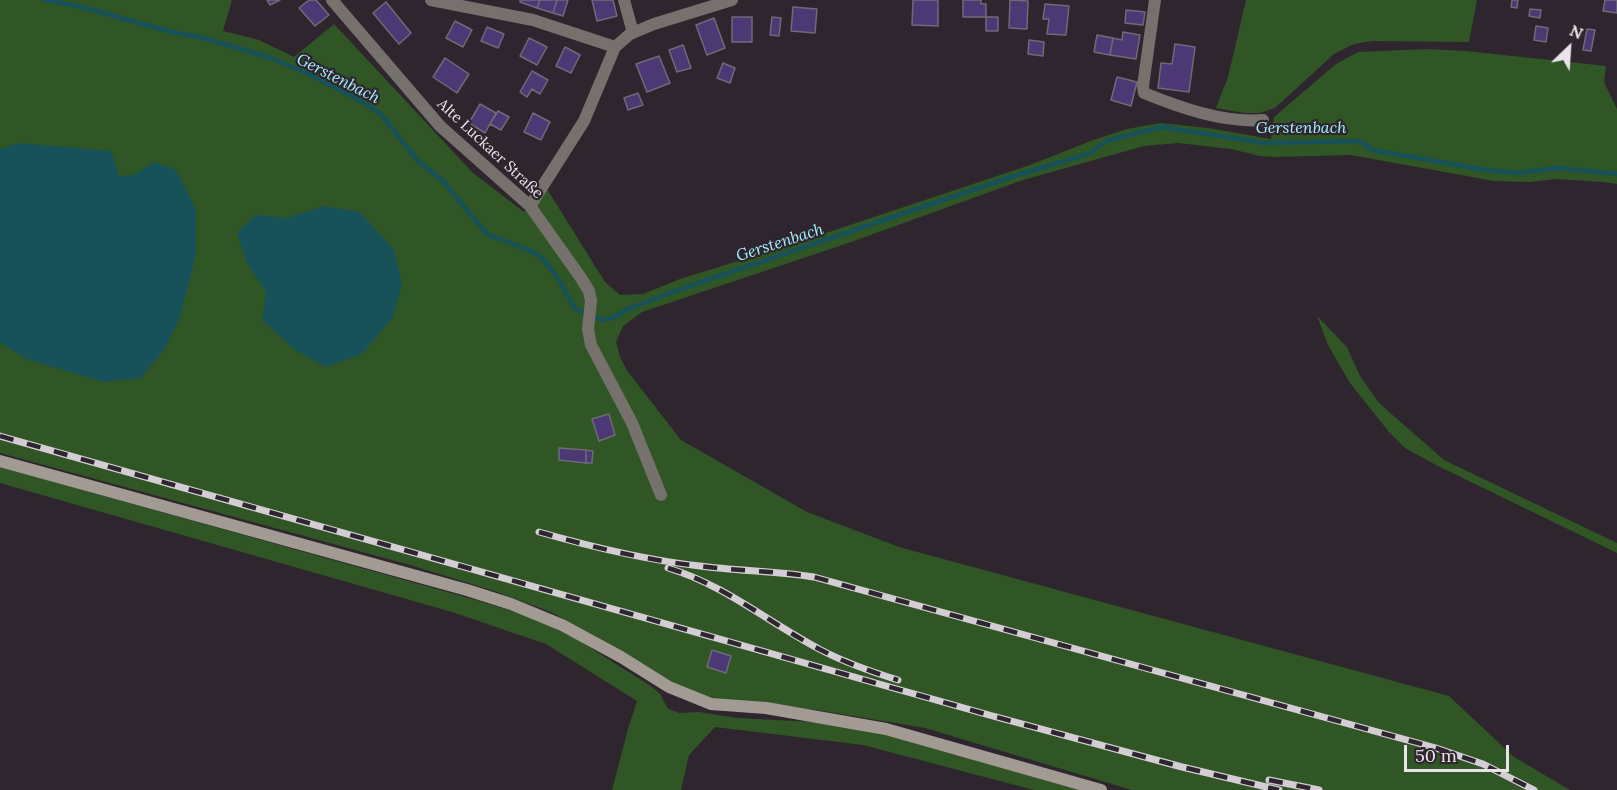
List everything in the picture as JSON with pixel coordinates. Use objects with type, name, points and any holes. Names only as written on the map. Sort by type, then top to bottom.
[{"type":"street","name":"Alte Luckaer Straße","points":[[332,0],[440,126],[530,206],[581,278],[589,291],[591,301],[588,329],[591,345],[632,423],[661,495]]},
{"type":"street","points":[[431,0],[533,20],[615,47]]},
{"type":"street","points":[[624,0],[633,33]]},
{"type":"street","points":[[530,206],[584,121],[615,47],[633,33],[654,24],[732,0]]},
{"type":"street","points":[[1155,0],[1143,86],[1144,93],[1186,109],[1241,122],[1263,120]]},
{"type":"street","points":[[0,461],[511,604],[562,625],[621,657],[669,687],[711,704],[766,708],[886,729],[1101,790]]},
{"type":"green space","points":[[0,0],[232,0],[223,31],[259,40],[294,57],[334,24],[473,173],[524,212],[547,189],[605,282],[620,295],[643,294],[680,279],[1030,165],[1127,129],[1160,123],[1208,128],[1271,139],[1274,117],[1336,64],[1358,52],[1427,49],[1466,51],[1606,66],[1604,82],[1617,109],[1617,184],[1556,179],[1530,182],[1494,181],[1351,155],[1275,157],[1178,143],[1144,146],[1023,180],[851,242],[642,312],[623,326],[616,342],[620,357],[628,372],[681,440],[807,512],[899,547],[1449,696],[1514,757],[1570,790],[1132,790],[925,728],[817,710],[721,703],[683,689],[551,612],[494,591],[410,565],[0,453]]},
{"type":"green space","points":[[1246,0],[1477,0],[1469,42],[1372,41],[1354,44],[1334,54],[1275,108],[1260,113],[1245,113],[1216,108],[1228,77]]},
{"type":"green space","points":[[1317,316],[1347,347],[1360,376],[1379,403],[1444,460],[1617,543],[1617,553],[1405,448],[1389,432],[1350,383],[1328,345]]},
{"type":"green space","points":[[0,467],[534,618],[578,640],[651,686],[660,694],[668,709],[680,713],[699,712],[737,718],[814,722],[895,735],[1088,790],[1034,790],[863,745],[715,727],[689,755],[681,790],[612,790],[637,701],[546,644],[452,612],[0,483]]},
{"type":"water","points":[[19,143],[111,151],[120,177],[135,174],[155,162],[176,170],[196,209],[196,254],[180,318],[163,351],[141,378],[103,382],[26,359],[0,342],[0,149]]},
{"type":"water","points":[[323,206],[360,212],[394,250],[402,283],[393,317],[362,354],[326,367],[295,350],[262,320],[266,292],[247,263],[237,233],[255,215],[287,218]]},
{"type":"building","points":[[267,0],[280,0],[270,5]]},
{"type":"building","points":[[309,0],[316,0],[329,15],[315,26],[299,8]]},
{"type":"building","points":[[520,0],[540,0],[537,8],[520,2]]},
{"type":"building","points":[[540,0],[557,0],[553,13],[537,8]]},
{"type":"building","points":[[557,0],[568,0],[563,16],[553,13]]},
{"type":"building","points":[[592,0],[613,0],[617,16],[597,21]]},
{"type":"building","points":[[913,0],[938,0],[938,26],[912,25]]},
{"type":"building","points":[[963,0],[981,0],[981,4],[986,4],[986,17],[963,17]]},
{"type":"building","points":[[1010,0],[1028,1],[1027,29],[1009,28]]},
{"type":"building","points":[[1512,0],[1518,0],[1517,8],[1511,7]]},
{"type":"building","points":[[1605,0],[1617,0],[1617,13],[1603,11]]},
{"type":"building","points":[[386,2],[411,33],[399,44],[373,13]]},
{"type":"building","points":[[1045,4],[1069,6],[1066,35],[1047,34],[1049,19],[1043,19]]},
{"type":"building","points":[[793,7],[817,9],[815,33],[791,31]]},
{"type":"building","points":[[1530,9],[1541,10],[1540,18],[1529,16]]},
{"type":"building","points":[[1126,10],[1145,12],[1143,25],[1125,23]]},
{"type":"building","points":[[732,17],[752,17],[752,42],[732,42]]},
{"type":"building","points":[[772,17],[781,18],[779,36],[770,35]]},
{"type":"building","points":[[986,17],[998,17],[998,31],[986,31]]},
{"type":"building","points":[[714,18],[725,48],[707,55],[696,25]]},
{"type":"building","points":[[455,21],[472,30],[463,47],[446,38]]},
{"type":"building","points":[[1536,26],[1548,28],[1546,42],[1534,40]]},
{"type":"building","points":[[487,27],[504,34],[498,48],[481,41]]},
{"type":"building","points":[[1587,29],[1595,30],[1591,51],[1583,50]]},
{"type":"building","points":[[1123,32],[1140,35],[1136,59],[1110,55],[1113,38],[1122,40]]},
{"type":"building","points":[[1097,35],[1113,38],[1110,55],[1094,52]]},
{"type":"building","points":[[529,38],[547,47],[537,65],[520,56]]},
{"type":"building","points":[[1029,40],[1044,42],[1043,56],[1028,54]]},
{"type":"building","points":[[1175,44],[1195,47],[1189,92],[1158,88],[1161,63],[1172,64]]},
{"type":"building","points":[[683,45],[691,68],[677,72],[669,50]]},
{"type":"building","points":[[565,47],[580,55],[571,73],[556,66]]},
{"type":"building","points":[[659,56],[670,83],[647,92],[636,64]]},
{"type":"building","points":[[445,58],[469,74],[457,93],[433,77]]},
{"type":"building","points":[[723,63],[735,68],[730,83],[717,78]]},
{"type":"building","points":[[532,71],[548,80],[540,94],[532,89],[527,97],[520,92]]},
{"type":"building","points":[[1117,77],[1137,82],[1131,106],[1111,100]]},
{"type":"building","points":[[638,93],[643,105],[628,110],[624,98]]},
{"type":"building","points":[[480,104],[496,113],[485,133],[469,123]]},
{"type":"building","points":[[498,111],[509,117],[501,130],[490,124]]},
{"type":"building","points":[[533,113],[550,122],[541,140],[524,132]]},
{"type":"building","points":[[609,414],[615,435],[599,441],[592,419]]},
{"type":"building","points":[[559,448],[586,450],[586,463],[559,460]]},
{"type":"building","points":[[586,450],[593,451],[592,463],[586,463]]},
{"type":"building","points":[[712,650],[731,656],[726,673],[707,667]]},
{"type":"waterway","name":"Gerstenbach","points":[[45,0],[82,7],[171,32],[200,37],[268,57],[307,73],[359,100],[380,113],[418,161],[442,180],[487,234],[531,251],[543,259],[558,278],[575,309],[602,320],[615,317],[628,309],[678,290],[1014,176],[1088,154],[1107,141],[1162,127],[1265,143],[1356,141],[1372,150],[1486,170],[1518,173],[1556,168],[1617,174]]},
{"type":"railway","points":[[0,436],[989,715],[1182,767],[1279,790]]},
{"type":"railway","points":[[539,532],[639,557],[714,568],[814,577],[1436,748],[1483,764],[1534,790]]},
{"type":"railway","points":[[668,568],[689,575],[728,594],[830,655],[898,680]]},
{"type":"railway","points":[[1269,780],[1319,790]]}]
